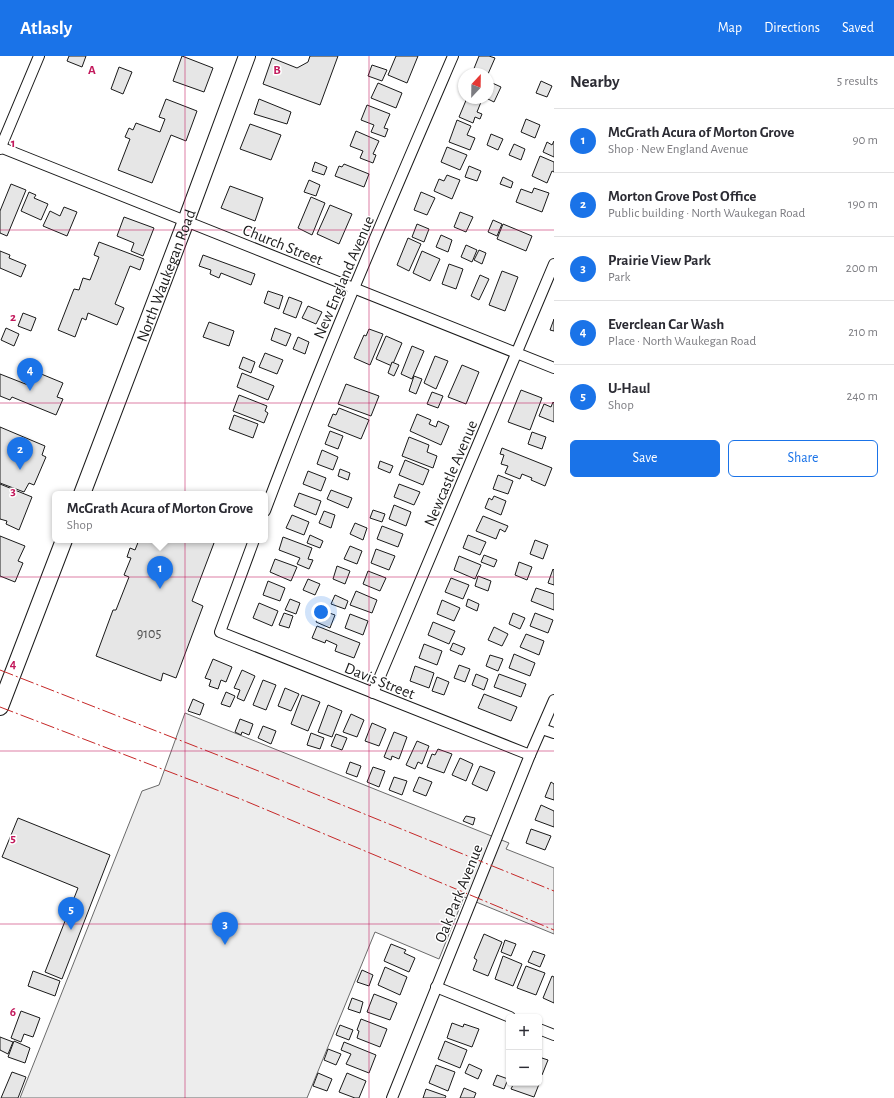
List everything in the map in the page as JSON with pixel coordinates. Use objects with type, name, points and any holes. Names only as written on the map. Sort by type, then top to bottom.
[{"type":"main road","name":"North Waukegan Road","points":[[83,491],[248,56]]},
{"type":"main road","points":[[0,707],[63,543]]},
{"type":"street","points":[[0,147],[39,56]]},
{"type":"street","name":"New England Avenue","points":[[268,502],[354,288],[453,56]]},
{"type":"street","name":"Church Street","points":[[0,147],[554,368]]},
{"type":"street","name":"Newcastle Avenue","points":[[373,693],[554,264]]},
{"type":"street","name":"Davis Street","points":[[253,543],[220,632],[530,755]]},
{"type":"street","name":"Oak Park Avenue","points":[[392,1098],[530,755],[554,700]]},
{"type":"street","points":[[542,728],[554,733]]},
{"type":"street","points":[[436,988],[506,1015]]},
{"type":"street","points":[[542,1030],[554,1035]]},
{"type":"shaded area","points":[[185,713],[509,843],[506,849],[554,868],[554,934],[464,897],[439,959],[375,932],[307,1098],[20,1098],[142,791],[159,785]]},
{"type":"building","points":[[69,56],[86,56],[82,67],[67,61]]},
{"type":"building","points":[[182,56],[213,68],[204,92],[173,81]]},
{"type":"building","points":[[310,56],[338,56],[320,105],[263,84],[272,58],[297,68],[308,62]]},
{"type":"building","points":[[396,56],[418,56],[407,83],[388,75]]},
{"type":"building","points":[[479,56],[489,56],[495,58],[491,68],[474,68]]},
{"type":"building","points":[[372,65],[387,70],[382,81],[368,76]]},
{"type":"building","points":[[119,67],[132,72],[123,94],[111,89]]},
{"type":"building","points":[[541,81],[552,86],[547,97],[536,93]]},
{"type":"building","points":[[378,83],[402,93],[396,108],[371,98]]},
{"type":"building","points":[[494,84],[501,87],[494,102]]},
{"type":"building","points":[[166,99],[197,111],[186,141],[171,135],[152,183],[118,170],[130,139],[125,137],[129,128],[133,130],[136,123],[160,132],[165,119],[159,117]]},
{"type":"building","points":[[259,99],[291,112],[287,124],[254,114]]},
{"type":"building","points":[[464,104],[480,104],[477,112],[482,114],[480,119],[475,117],[473,123],[459,117]]},
{"type":"building","points":[[367,105],[390,114],[384,128],[388,129],[385,137],[371,132],[374,125],[361,120]]},
{"type":"building","points":[[526,119],[540,125],[535,138],[521,132]]},
{"type":"building","points":[[457,120],[471,126],[467,135],[475,138],[470,150],[449,142]]},
{"type":"building","points":[[250,124],[281,135],[271,160],[240,149]]},
{"type":"building","points":[[356,131],[379,141],[373,154],[376,155],[373,163],[360,158],[363,151],[350,146]]},
{"type":"building","points":[[491,134],[503,139],[498,150],[487,145]]},
{"type":"building","points":[[554,141],[554,157],[543,152],[547,142],[552,145]]},
{"type":"building","points":[[514,144],[525,149],[521,160],[509,155]]},
{"type":"building","points":[[447,147],[467,155],[460,170],[441,162]]},
{"type":"building","points":[[540,156],[554,162],[554,172],[552,171],[547,183],[532,176]]},
{"type":"building","points":[[315,162],[327,167],[324,175],[312,171]]},
{"type":"building","points":[[344,164],[369,174],[364,187],[335,176],[339,166],[342,167]]},
{"type":"building","points":[[469,166],[481,171],[477,181],[465,177]]},
{"type":"building","points":[[447,175],[460,180],[452,199],[434,191],[439,179],[444,181]]},
{"type":"building","points":[[503,177],[513,182],[511,188],[500,184]]},
{"type":"building","points":[[309,180],[320,185],[316,196],[304,192]]},
{"type":"building","points":[[11,184],[26,190],[7,236],[0,233],[0,211]]},
{"type":"building","points":[[230,186],[263,198],[255,221],[221,208]]},
{"type":"building","points":[[534,188],[549,193],[542,212],[516,202],[521,189],[532,193]]},
{"type":"building","points":[[29,192],[36,195],[34,198],[48,204],[41,220],[21,211]]},
{"type":"building","points":[[421,192],[435,198],[427,215],[414,210]]},
{"type":"building","points":[[311,197],[325,203],[312,235],[298,228]]},
{"type":"building","points":[[330,205],[352,214],[339,244],[317,234]]},
{"type":"building","points":[[64,207],[77,212],[67,236],[43,226],[50,211],[60,216]]},
{"type":"building","points":[[460,212],[473,217],[466,232],[454,227]]},
{"type":"building","points":[[124,217],[154,228],[143,256],[131,251],[134,243],[117,236]]},
{"type":"building","points":[[493,220],[502,224],[497,236],[488,232]]},
{"type":"building","points":[[417,224],[429,229],[424,242],[412,237]]},
{"type":"building","points":[[503,224],[532,236],[526,251],[497,239]]},
{"type":"building","points":[[441,235],[452,240],[448,252],[436,247]]},
{"type":"building","points":[[408,238],[421,244],[409,271],[397,265]]},
{"type":"building","points":[[99,242],[144,259],[140,270],[130,266],[115,304],[124,308],[117,325],[88,313],[86,320],[82,318],[75,337],[58,330],[74,289],[79,290],[83,278],[90,280],[99,257],[94,255]]},
{"type":"building","points":[[466,245],[477,250],[472,262],[461,257]]},
{"type":"building","points":[[479,250],[486,253],[482,264],[474,260]]},
{"type":"building","points":[[0,251],[10,255],[9,258],[26,265],[21,277],[0,268]]},
{"type":"building","points":[[422,251],[440,259],[430,281],[413,273]]},
{"type":"building","points":[[203,255],[255,274],[251,285],[221,273],[219,278],[210,274],[211,270],[199,266]]},
{"type":"building","points":[[449,264],[463,269],[456,289],[442,284]]},
{"type":"building","points":[[502,271],[518,277],[505,311],[489,305]]},
{"type":"building","points":[[480,275],[489,279],[479,300],[471,296]]},
{"type":"building","points":[[268,291],[283,296],[279,309],[264,303]]},
{"type":"building","points":[[289,297],[302,302],[296,318],[283,313]]},
{"type":"building","points":[[308,306],[322,312],[316,324],[302,318]]},
{"type":"building","points":[[23,313],[36,318],[31,331],[18,326]]},
{"type":"building","points":[[554,319],[554,331],[550,330]]},
{"type":"building","points":[[209,322],[234,331],[229,346],[203,337]]},
{"type":"building","points":[[6,328],[19,334],[14,346],[1,340]]},
{"type":"building","points":[[275,328],[291,334],[286,346],[271,340]]},
{"type":"building","points":[[369,329],[383,334],[370,365],[354,358],[364,335],[366,336]]},
{"type":"building","points":[[386,336],[402,343],[392,366],[376,359]]},
{"type":"building","points":[[298,337],[309,342],[305,354],[293,349]]},
{"type":"building","points":[[412,346],[424,351],[412,379],[401,374]]},
{"type":"building","points":[[265,353],[283,360],[277,374],[259,367]]},
{"type":"building","points":[[435,356],[448,361],[436,389],[424,383]]},
{"type":"building","points":[[243,357],[255,362],[251,373],[239,368]]},
{"type":"building","points":[[392,362],[399,365],[394,376],[388,373]]},
{"type":"building","points":[[462,365],[479,372],[466,404],[448,397]]},
{"type":"building","points":[[34,371],[63,383],[57,397],[63,399],[56,415],[12,397],[10,400],[0,396],[0,374],[28,385]]},
{"type":"building","points":[[242,373],[274,386],[268,400],[237,387]]},
{"type":"building","points":[[414,376],[422,379],[416,394],[409,391]]},
{"type":"building","points":[[346,384],[379,396],[371,416],[338,404]]},
{"type":"building","points":[[521,390],[542,398],[530,430],[508,422]]},
{"type":"building","points":[[432,392],[443,396],[438,408],[427,404]]},
{"type":"building","points":[[239,395],[267,406],[265,411],[268,413],[264,423],[233,411]]},
{"type":"building","points":[[553,402],[554,422],[539,416],[544,404],[551,407]]},
{"type":"building","points":[[339,408],[369,420],[361,439],[328,426],[333,414],[336,415]]},
{"type":"building","points":[[417,414],[431,420],[429,424],[436,427],[438,421],[449,426],[441,445],[410,431]]},
{"type":"building","points":[[234,415],[258,424],[253,438],[229,429]]},
{"type":"building","points":[[0,427],[45,446],[42,455],[46,457],[34,485],[29,483],[24,492],[0,483]]},
{"type":"building","points":[[330,431],[343,436],[338,449],[325,444]]},
{"type":"building","points":[[532,432],[546,437],[542,449],[528,444]]},
{"type":"building","points":[[409,437],[429,445],[427,452],[437,456],[433,468],[402,456]]},
{"type":"building","points":[[502,448],[552,468],[545,486],[522,474],[520,479],[505,473],[508,466],[501,464],[504,455],[500,454]]},
{"type":"building","points":[[322,450],[338,457],[333,470],[317,464]]},
{"type":"building","points":[[405,460],[429,470],[423,485],[399,475]]},
{"type":"building","points":[[380,461],[393,466],[390,473],[378,468]]},
{"type":"building","points":[[340,469],[350,473],[348,480],[338,476]]},
{"type":"building","points":[[308,471],[326,478],[321,491],[303,484]]},
{"type":"building","points":[[498,475],[513,481],[508,494],[493,489]]},
{"type":"building","points":[[0,484],[32,497],[19,530],[6,524],[7,521],[0,519]]},
{"type":"building","points":[[399,484],[420,492],[414,505],[394,497]]},
{"type":"building","points":[[331,490],[352,498],[348,508],[327,499]]},
{"type":"building","points":[[299,493],[321,501],[316,515],[294,506]]},
{"type":"building","points":[[494,496],[506,501],[501,515],[485,508],[489,498],[492,500]]},
{"type":"building","points":[[394,505],[411,512],[406,526],[389,519]]},
{"type":"building","points":[[373,510],[385,514],[382,522],[370,518]]},
{"type":"building","points":[[324,511],[335,515],[331,528],[319,523]]},
{"type":"building","points":[[292,515],[309,522],[304,535],[286,528]]},
{"type":"building","points":[[483,516],[508,526],[505,532],[500,529],[496,539],[476,531]]},
{"type":"building","points":[[355,523],[367,528],[363,540],[350,534]]},
{"type":"building","points":[[382,526],[403,534],[398,547],[377,539]]},
{"type":"building","points":[[310,535],[323,541],[320,548],[307,543]]},
{"type":"building","points":[[468,535],[486,542],[480,555],[463,548]]},
{"type":"building","points":[[0,536],[25,546],[18,561],[23,563],[15,582],[0,576]]},
{"type":"building","points":[[283,537],[312,548],[308,559],[313,560],[309,569],[297,564],[300,558],[279,550]]},
{"type":"building","points":[[535,540],[548,545],[543,559],[530,554]]},
{"type":"building","points":[[138,543],[214,543],[192,601],[203,606],[176,678],[163,673],[161,681],[96,656],[113,610],[116,610],[129,577],[124,575],[131,558],[127,557],[130,548],[135,550]]},
{"type":"building","points":[[350,546],[362,551],[357,564],[344,559]]},
{"type":"building","points":[[376,549],[395,556],[389,570],[371,563]]},
{"type":"building","points":[[484,555],[497,560],[494,567],[481,562]]},
{"type":"building","points":[[459,556],[481,565],[475,579],[454,570]]},
{"type":"building","points":[[275,559],[297,567],[291,581],[270,572]]},
{"type":"building","points":[[519,562],[532,567],[527,580],[515,575]]},
{"type":"building","points":[[337,566],[350,571],[345,584],[333,579]]},
{"type":"building","points":[[553,569],[554,570],[554,585],[548,583]]},
{"type":"building","points":[[368,571],[386,578],[380,591],[363,584]]},
{"type":"building","points":[[478,576],[491,581],[488,591],[475,586]]},
{"type":"building","points":[[451,578],[469,585],[463,599],[445,592]]},
{"type":"building","points":[[308,579],[320,584],[315,595],[303,590]]},
{"type":"building","points":[[268,581],[285,588],[280,601],[263,595]]},
{"type":"building","points":[[536,588],[554,594],[554,610],[531,601]]},
{"type":"building","points":[[356,591],[377,600],[372,613],[350,605]]},
{"type":"building","points":[[335,595],[348,601],[345,609],[331,604]]},
{"type":"building","points":[[290,599],[300,603],[296,614],[285,610]]},
{"type":"building","points":[[468,599],[479,604],[477,611],[466,606]]},
{"type":"building","points":[[442,600],[460,608],[454,621],[437,614]]},
{"type":"building","points":[[259,603],[278,611],[272,626],[253,618]]},
{"type":"building","points":[[321,610],[335,615],[330,628],[316,622]]},
{"type":"building","points":[[284,613],[293,616],[289,628],[279,625]]},
{"type":"building","points":[[513,613],[525,618],[520,629],[509,624]]},
{"type":"building","points":[[535,613],[553,620],[548,633],[530,626]]},
{"type":"building","points":[[350,614],[368,621],[363,635],[345,628]]},
{"type":"building","points":[[433,622],[455,631],[449,644],[428,635]]},
{"type":"building","points":[[317,626],[360,643],[354,658],[335,651],[337,645],[326,640],[325,643],[312,638]]},
{"type":"building","points":[[494,627],[508,634],[502,646],[488,640]]},
{"type":"building","points":[[526,634],[544,641],[539,655],[520,647]]},
{"type":"building","points":[[453,643],[465,648],[462,655],[450,650]]},
{"type":"building","points":[[424,644],[442,651],[437,665],[419,658]]},
{"type":"building","points":[[514,654],[535,663],[530,676],[509,668]]},
{"type":"building","points":[[490,655],[503,659],[498,671],[486,666]]},
{"type":"building","points":[[213,659],[232,667],[226,682],[221,680],[218,689],[209,686],[211,680],[205,678]]},
{"type":"building","points":[[459,665],[470,669],[465,682],[454,678]]},
{"type":"building","points":[[415,666],[434,673],[429,688],[410,681]]},
{"type":"building","points":[[242,670],[255,676],[244,701],[237,698],[240,690],[234,688]]},
{"type":"building","points":[[476,674],[488,679],[484,690],[472,685]]},
{"type":"building","points":[[499,674],[526,684],[521,697],[494,687]]},
{"type":"building","points":[[437,677],[449,682],[444,695],[432,691]]},
{"type":"building","points":[[263,680],[276,685],[266,710],[253,705]]},
{"type":"building","points":[[285,688],[299,694],[291,711],[278,706]]},
{"type":"building","points":[[226,692],[235,696],[230,707],[221,704]]},
{"type":"building","points":[[484,694],[517,707],[511,721],[478,708]]},
{"type":"building","points":[[302,695],[320,702],[308,731],[291,724]]},
{"type":"building","points":[[193,699],[204,704],[200,715],[188,711]]},
{"type":"building","points":[[328,705],[342,711],[332,737],[318,732]]},
{"type":"building","points":[[351,714],[364,720],[357,737],[343,732]]},
{"type":"building","points":[[240,719],[253,724],[249,735],[242,732],[241,735],[235,732]]},
{"type":"building","points":[[372,723],[386,729],[379,746],[365,741]]},
{"type":"building","points":[[263,726],[276,731],[271,744],[258,738]]},
{"type":"building","points":[[394,732],[407,737],[399,759],[392,756],[391,760],[384,757]]},
{"type":"building","points":[[311,733],[324,738],[320,749],[307,745]]},
{"type":"building","points":[[336,734],[347,738],[342,750],[331,746]]},
{"type":"building","points":[[417,741],[429,746],[422,764],[418,762],[415,769],[406,765]]},
{"type":"building","points":[[438,749],[452,754],[444,773],[427,767],[432,754],[435,755]]},
{"type":"building","points":[[460,758],[473,764],[466,781],[452,775]]},
{"type":"building","points":[[350,762],[361,766],[357,777],[346,773]]},
{"type":"building","points":[[480,766],[495,772],[487,791],[472,784]]},
{"type":"building","points":[[373,767],[385,771],[379,787],[367,782]]},
{"type":"building","points":[[394,777],[407,781],[402,795],[389,790]]},
{"type":"building","points":[[419,777],[432,782],[426,796],[413,791]]},
{"type":"building","points":[[551,782],[554,784],[554,800],[545,797]]},
{"type":"building","points":[[541,805],[554,811],[554,827],[535,820]]},
{"type":"building","points":[[466,816],[475,818],[473,825],[463,821]]},
{"type":"building","points":[[18,818],[110,855],[62,979],[45,972],[78,888],[2,857]]},
{"type":"building","points":[[531,829],[551,836],[545,850],[526,843]]},
{"type":"building","points":[[484,934],[502,942],[488,976],[473,970],[477,960],[474,958]]},
{"type":"building","points":[[505,940],[516,944],[511,956],[501,952]]},
{"type":"building","points":[[391,944],[406,950],[404,953],[415,958],[409,972],[384,961]]},
{"type":"building","points":[[533,951],[545,955],[540,967],[528,962]]},
{"type":"building","points":[[503,956],[522,964],[513,986],[495,979]]},
{"type":"building","points":[[526,966],[545,973],[536,995],[517,988]]},
{"type":"building","points":[[385,967],[407,977],[400,995],[378,985]]},
{"type":"building","points":[[362,970],[373,975],[369,986],[357,982]]},
{"type":"building","points":[[33,971],[60,981],[55,996],[28,986]]},
{"type":"building","points":[[552,976],[554,977],[554,1003],[543,998]]},
{"type":"building","points":[[374,994],[397,1003],[390,1020],[367,1012]]},
{"type":"building","points":[[352,998],[363,1002],[360,1013],[348,1009]]},
{"type":"building","points":[[21,1011],[40,1018],[33,1037],[24,1034],[21,1042],[11,1038]]},
{"type":"building","points":[[361,1019],[387,1029],[380,1047],[357,1038],[359,1031],[357,1030]]},
{"type":"building","points":[[452,1023],[463,1027],[464,1024],[479,1029],[472,1047],[447,1038]]},
{"type":"building","points":[[340,1025],[353,1030],[349,1040],[336,1035]]},
{"type":"building","points":[[0,1037],[13,1042],[8,1054],[0,1050]]},
{"type":"building","points":[[14,1041],[30,1048],[25,1063],[8,1057]]},
{"type":"building","points":[[445,1041],[467,1050],[460,1068],[438,1059]]},
{"type":"building","points":[[344,1042],[376,1055],[369,1073],[346,1064],[351,1054],[341,1050]]},
{"type":"building","points":[[328,1049],[341,1054],[336,1065],[324,1060]]},
{"type":"building","points":[[542,1058],[548,1060],[542,1075]]},
{"type":"building","points":[[469,1064],[482,1070],[478,1079],[465,1073]]},
{"type":"building","points":[[436,1065],[455,1072],[448,1091],[429,1083]]},
{"type":"building","points":[[12,1072],[26,1077],[18,1098],[1,1098]]},
{"type":"building","points":[[318,1073],[332,1079],[327,1091],[313,1086]]},
{"type":"building","points":[[347,1073],[366,1081],[359,1098],[339,1092]]},
{"type":"building","points":[[497,1075],[506,1078],[504,1089],[493,1085]]},
{"type":"building","points":[[512,1086],[538,1086],[534,1097],[511,1089]]},
{"type":"building","points":[[464,1088],[476,1093],[474,1098],[460,1098]]},
{"type":"building","points":[[426,1089],[446,1096],[445,1098],[423,1098]]},
{"type":"power","points":[[0,670],[256,770],[554,891]]},
{"type":"power","points":[[0,707],[243,800],[554,930]]},
{"type":"place","name":"Everclean Car Wash","points":[[30,391]]},
{"type":"place","name":"Morton Grove Post Office","points":[[20,470]]},
{"type":"place","name":"McGrath Acura of Morton Grove","points":[[160,589]]},
{"type":"place","name":"U-Haul","points":[[71,930]]},
{"type":"place","name":"Prairie View Park","points":[[225,945]]}]
